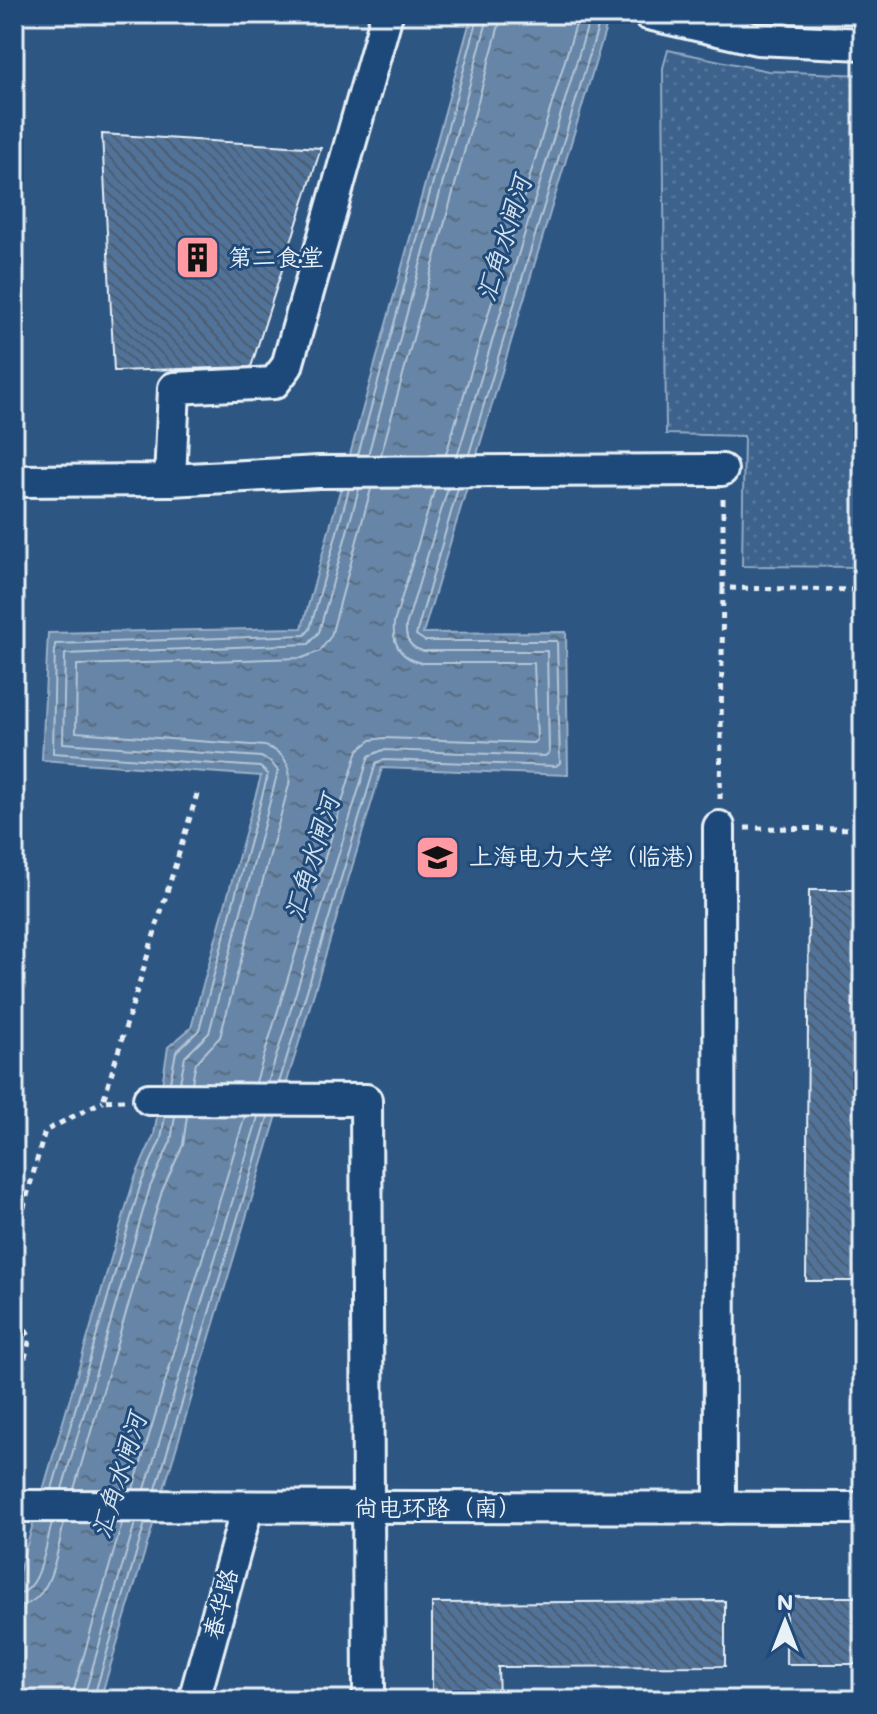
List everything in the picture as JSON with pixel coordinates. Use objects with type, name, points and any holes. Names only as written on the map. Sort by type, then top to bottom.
[{"type":"street","points":[[170,480],[174,388],[274,383],[287,366],[387,14]]},
{"type":"street","points":[[648,14],[687,19],[757,39],[863,44]]},
{"type":"street","points":[[14,481],[170,480],[319,472],[722,470]]},
{"type":"street","points":[[719,827],[720,1508]]},
{"type":"street","points":[[149,1099],[366,1100],[369,1700]]},
{"type":"street","name":"尚电环路（南）","points":[[18,1506],[863,1508]]},
{"type":"street","name":"春华路","points":[[194,1700],[247,1508]]},
{"type":"path","points":[[722,470],[719,827],[863,829]]},
{"type":"path","points":[[723,588],[863,590]]},
{"type":"path","points":[[103,1101],[198,791]]},
{"type":"path","points":[[14,1243],[45,1131],[103,1101],[149,1099]]},
{"type":"path","points":[[14,1309],[30,1338],[14,1402]]},
{"type":"shaded area","name":"上海电力大学（临港）","points":[[14,14],[863,14],[863,1700],[14,1700]]},
{"type":"shaded area","points":[[668,50],[768,71],[863,75],[863,567],[742,566],[744,436],[666,434],[663,68]]},
{"type":"water","name":"汇角水闸河","points":[[472,14],[610,14],[423,633],[566,632],[568,775],[382,768],[100,1700],[14,1700],[14,1589],[134,1180],[154,1135],[168,1047],[191,1028],[261,776],[42,760],[48,633],[302,628]]},
{"type":"building","name":"第二食堂","points":[[102,134],[321,148],[251,367],[114,371]]},
{"type":"building","points":[[809,890],[863,890],[863,1281],[806,1281]]},
{"type":"building","points":[[786,1597],[863,1597],[863,1664],[786,1664]]},
{"type":"building","points":[[725,1601],[725,1666],[498,1667],[499,1700],[432,1700],[432,1603]]},
{"type":"place","name":"第二食堂","points":[[197,258]]},
{"type":"place","name":"上海电力大学（临港）","points":[[438,857]]}]
